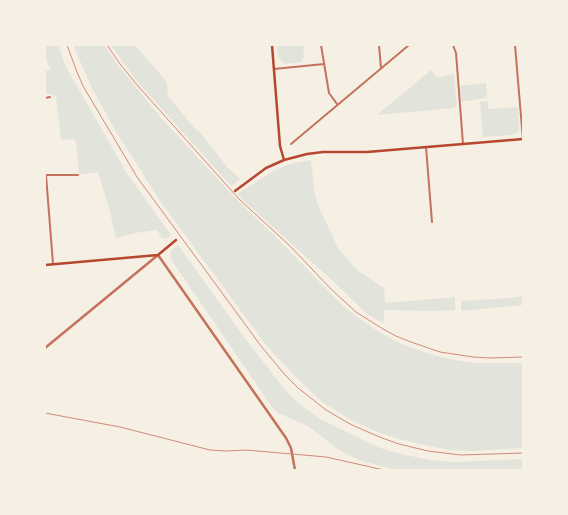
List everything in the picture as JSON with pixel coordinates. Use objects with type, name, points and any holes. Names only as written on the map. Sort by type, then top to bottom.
[{"type":"main road","points":[[272,45],[280,146],[284,160]]},
{"type":"main road","points":[[235,191],[266,168],[284,160],[307,154],[367,152],[523,139]]},
{"type":"main road","points":[[45,264],[158,255],[176,240]]},
{"type":"street","points":[[321,45],[329,93],[337,105]]},
{"type":"street","points":[[379,45],[381,68]]},
{"type":"street","points":[[291,144],[409,45]]},
{"type":"street","points":[[453,45],[456,53],[463,144]]},
{"type":"street","points":[[515,45],[523,139]]},
{"type":"street","points":[[274,69],[324,64]]},
{"type":"street","points":[[518,76],[523,76]]},
{"type":"street","points":[[45,98],[50,97]]},
{"type":"street","points":[[426,146],[432,222]]},
{"type":"street","points":[[53,264],[45,176],[78,175]]},
{"type":"street","points":[[45,348],[158,255],[286,438],[293,453],[295,470]]},
{"type":"shaded area","points":[[45,45],[59,45],[64,63],[128,175],[171,235],[166,239],[162,238],[157,230],[116,238],[98,172],[79,175],[74,139],[61,140],[56,97],[52,94],[45,94],[45,71],[51,70],[45,58]]},
{"type":"shaded area","points":[[73,45],[104,45],[117,64],[163,120],[241,204],[342,305],[360,319],[402,344],[426,353],[473,363],[523,363],[523,448],[473,451],[450,450],[429,446],[377,432],[349,419],[321,401],[266,345],[160,201],[115,130],[91,86]]},
{"type":"shaded area","points":[[111,45],[135,45],[167,82],[168,96],[195,129],[200,132],[228,168],[240,179],[231,186],[135,79]]},
{"type":"shaded area","points":[[277,45],[303,45],[304,57],[302,62],[286,64],[282,62],[278,57]]},
{"type":"shaded area","points":[[431,70],[437,78],[454,74],[457,106],[454,108],[377,115]]},
{"type":"shaded area","points":[[486,83],[487,96],[485,98],[461,102],[459,86]]},
{"type":"shaded area","points":[[488,101],[488,109],[518,107],[518,132],[512,135],[483,137],[480,102]]},
{"type":"shaded area","points":[[311,160],[317,203],[338,248],[357,270],[384,288],[385,303],[455,297],[455,310],[385,310],[383,323],[367,314],[237,194],[275,170],[293,163]]},
{"type":"shaded area","points":[[178,245],[247,341],[286,391],[298,403],[320,419],[380,448],[401,454],[454,462],[523,459],[523,470],[392,469],[359,460],[339,450],[308,426],[278,413],[172,261],[171,251]]},
{"type":"shaded area","points":[[523,296],[523,305],[461,311],[461,301]]},
{"type":"railway","points":[[67,45],[83,86],[137,177],[261,346],[298,388],[326,410],[352,425],[399,444],[428,451],[461,455],[523,453]]},
{"type":"railway","points":[[107,45],[138,86],[239,199],[290,246],[356,312],[396,336],[440,352],[473,357],[523,357]]},
{"type":"railway","points":[[45,413],[120,427],[210,450],[246,450],[326,457],[384,470]]}]
